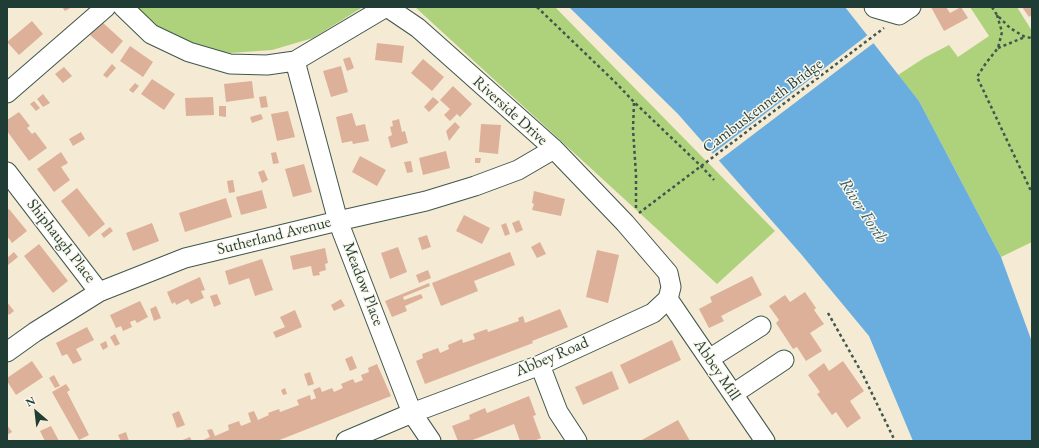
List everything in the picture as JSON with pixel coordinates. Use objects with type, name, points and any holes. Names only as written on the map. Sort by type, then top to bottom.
[{"type":"street","points":[[7,93],[106,7]]},
{"type":"street","points":[[123,7],[151,34],[189,52],[230,64],[267,65],[295,61],[387,7]]},
{"type":"street","name":"Riverside Drive","points":[[387,7],[418,28],[554,149],[625,223],[668,273],[671,288],[668,299]]},
{"type":"street","points":[[874,7],[905,11]]},
{"type":"street","name":"Meadow Place","points":[[295,61],[338,221],[412,413],[431,441]]},
{"type":"street","name":"Sutherland Avenue","points":[[7,352],[35,332],[100,292],[185,258],[426,201],[475,186],[518,170],[554,149]]},
{"type":"street","name":"Shiphaugh Place","points":[[7,172],[100,292]]},
{"type":"street","name":"Abbey Road","points":[[346,441],[412,413],[540,365],[653,313],[668,299]]},
{"type":"street","name":"Abbey Mill","points":[[668,299],[765,441]]},
{"type":"street","points":[[709,359],[761,326]]},
{"type":"street","points":[[733,394],[784,360]]},
{"type":"street","points":[[540,365],[558,412],[577,441]]},
{"type":"path","points":[[537,7],[714,180]]},
{"type":"path","points":[[992,7],[997,15],[1010,28],[1025,37],[1032,38]]},
{"type":"path","points":[[997,15],[1002,32],[998,48],[986,63],[978,77],[1032,193]]},
{"type":"path","name":"Cambuskenneth Bridge","points":[[634,102],[633,129],[636,175],[636,215],[664,196],[876,35]]},
{"type":"path","points":[[998,48],[1025,37]]},
{"type":"path","points":[[828,313],[864,375],[895,441]]},
{"type":"green space","points":[[134,7],[363,7],[313,38],[272,50],[230,53],[190,47],[145,19]]},
{"type":"green space","points":[[415,7],[555,7],[775,231],[717,284]]},
{"type":"green space","points":[[970,7],[1017,7],[1032,31],[1032,242],[1001,257],[919,101],[898,75],[924,58],[949,45],[958,57],[989,36]]},
{"type":"water","name":"River Forth","points":[[569,7],[845,7],[919,101],[1001,257],[1032,342],[1032,441],[913,441],[869,336],[801,254],[678,114]]},
{"type":"pier","points":[[869,34],[875,42],[717,162],[711,155]]},
{"type":"building","points":[[62,7],[72,7],[65,11]]},
{"type":"building","points":[[931,7],[946,7],[950,13],[961,7],[968,18],[944,31]]},
{"type":"building","points":[[1022,7],[1032,7],[1032,15],[1029,17]]},
{"type":"building","points":[[32,21],[43,34],[19,55],[7,42]]},
{"type":"building","points":[[102,22],[123,41],[112,54],[90,35]]},
{"type":"building","points":[[377,43],[404,46],[402,63],[375,60]]},
{"type":"building","points":[[130,46],[153,62],[143,77],[120,61]]},
{"type":"building","points":[[350,57],[354,68],[347,71],[343,59]]},
{"type":"building","points":[[423,59],[444,77],[432,91],[411,73]]},
{"type":"building","points":[[112,64],[116,68],[107,78],[103,75]]},
{"type":"building","points":[[341,66],[348,92],[331,97],[323,71]]},
{"type":"building","points":[[64,67],[72,76],[63,83],[55,74]]},
{"type":"building","points":[[152,79],[175,94],[164,110],[141,94]]},
{"type":"building","points":[[252,81],[254,98],[226,102],[224,84]]},
{"type":"building","points":[[135,83],[139,86],[133,93],[129,90]]},
{"type":"building","points":[[453,86],[472,104],[460,117],[457,114],[450,121],[444,115],[450,109],[440,100]]},
{"type":"building","points":[[43,94],[50,103],[43,107],[37,99]]},
{"type":"building","points":[[266,96],[268,107],[261,108],[259,97]]},
{"type":"building","points":[[213,97],[214,115],[186,116],[185,98]]},
{"type":"building","points":[[433,97],[439,102],[429,112],[424,107]]},
{"type":"building","points":[[34,101],[40,108],[36,111],[30,104]]},
{"type":"building","points":[[219,106],[226,106],[226,117],[219,116]]},
{"type":"building","points":[[288,111],[295,137],[277,141],[271,114]]},
{"type":"building","points":[[19,112],[30,126],[27,128],[32,134],[35,132],[47,148],[29,161],[7,131],[7,120]]},
{"type":"building","points":[[352,113],[356,126],[365,124],[369,141],[353,144],[352,141],[342,143],[336,117]]},
{"type":"building","points":[[261,114],[263,119],[252,123],[250,117]]},
{"type":"building","points":[[399,119],[402,132],[405,131],[408,143],[391,148],[388,137],[392,135],[390,127],[393,126],[392,121]]},
{"type":"building","points":[[455,122],[460,127],[449,141],[446,131]]},
{"type":"building","points":[[481,124],[501,125],[498,154],[479,152]]},
{"type":"building","points":[[81,132],[85,139],[73,146],[69,139]]},
{"type":"building","points":[[446,151],[450,168],[423,175],[419,158]]},
{"type":"building","points":[[61,152],[68,163],[61,167],[70,180],[54,192],[37,169]]},
{"type":"building","points":[[276,152],[279,163],[273,164],[271,153]]},
{"type":"building","points":[[360,156],[386,170],[377,186],[352,172]]},
{"type":"building","points":[[475,158],[481,158],[480,163],[475,163]]},
{"type":"building","points":[[411,161],[413,172],[407,173],[404,162]]},
{"type":"building","points":[[304,164],[312,192],[293,197],[285,169]]},
{"type":"building","points":[[264,170],[268,180],[262,183],[258,172]]},
{"type":"building","points":[[233,180],[235,192],[229,193],[227,181]]},
{"type":"building","points":[[77,188],[105,224],[89,237],[61,201]]},
{"type":"building","points":[[262,190],[267,208],[241,215],[236,197]]},
{"type":"building","points":[[534,191],[565,199],[561,216],[532,210],[534,204],[532,203]]},
{"type":"building","points":[[226,198],[232,217],[185,232],[179,213]]},
{"type":"building","points":[[9,209],[27,231],[12,243],[7,236],[7,210]]},
{"type":"building","points":[[464,215],[490,228],[482,244],[456,231]]},
{"type":"building","points":[[519,220],[523,230],[516,233],[512,223]]},
{"type":"building","points":[[152,223],[159,241],[133,251],[126,233]]},
{"type":"building","points":[[506,223],[510,234],[505,236],[501,225]]},
{"type":"building","points":[[110,227],[113,231],[104,238],[101,234]]},
{"type":"building","points":[[427,235],[431,247],[422,250],[418,238]]},
{"type":"building","points":[[540,242],[546,254],[537,258],[531,247]]},
{"type":"building","points":[[39,244],[68,281],[53,293],[24,256]]},
{"type":"building","points":[[398,247],[407,272],[390,279],[381,253]]},
{"type":"building","points":[[325,248],[328,263],[325,264],[326,270],[319,272],[320,275],[313,276],[311,266],[293,270],[290,256]]},
{"type":"building","points":[[597,250],[619,255],[608,303],[586,297]]},
{"type":"building","points":[[14,252],[18,257],[8,265],[7,258]]},
{"type":"building","points":[[510,252],[515,265],[474,281],[478,291],[441,306],[432,283]]},
{"type":"building","points":[[262,259],[273,290],[255,296],[249,278],[229,285],[225,271]]},
{"type":"building","points":[[428,270],[431,278],[419,283],[416,275]]},
{"type":"building","points":[[752,276],[762,295],[721,316],[724,321],[709,328],[699,309],[712,302],[710,297]]},
{"type":"building","points":[[200,277],[205,290],[201,291],[204,298],[191,304],[188,299],[176,305],[175,302],[172,304],[167,292]]},
{"type":"building","points":[[429,283],[430,286],[403,297],[404,300],[421,294],[423,298],[405,306],[407,311],[392,317],[385,301]]},
{"type":"building","points":[[805,292],[816,308],[814,310],[824,324],[810,333],[822,351],[806,361],[797,347],[793,349],[776,323],[779,320],[769,306],[785,295],[790,302]]},
{"type":"building","points":[[217,294],[221,304],[214,307],[210,296]]},
{"type":"building","points":[[341,299],[345,306],[334,311],[331,305]]},
{"type":"building","points":[[140,301],[148,317],[137,323],[135,320],[130,322],[132,327],[123,331],[121,326],[116,328],[110,315]]},
{"type":"building","points":[[7,302],[14,311],[9,315],[7,312]]},
{"type":"building","points":[[156,306],[161,318],[154,321],[150,309]]},
{"type":"building","points":[[560,309],[568,327],[532,341],[533,343],[425,384],[416,361],[423,358],[422,354],[438,348],[440,353],[449,349],[448,345],[462,339],[463,343],[475,339],[473,334],[487,329],[488,332],[519,321],[518,318],[523,316],[525,323]]},
{"type":"building","points":[[295,310],[302,327],[276,338],[273,332],[285,327],[280,317]]},
{"type":"building","points":[[87,327],[94,340],[76,349],[82,360],[73,364],[67,354],[62,356],[56,343]]},
{"type":"building","points":[[115,334],[120,344],[115,346],[110,337]]},
{"type":"building","points":[[672,340],[681,360],[629,384],[620,365]]},
{"type":"building","points":[[106,341],[108,347],[103,350],[100,344]]},
{"type":"building","points":[[352,356],[357,368],[350,371],[345,359]]},
{"type":"building","points":[[32,361],[43,377],[16,395],[7,381],[7,378]]},
{"type":"building","points":[[843,361],[864,391],[850,401],[861,418],[847,428],[836,412],[832,415],[817,394],[820,392],[808,375],[824,363],[829,371]]},
{"type":"building","points":[[377,364],[391,396],[277,441],[201,441],[210,437],[207,430],[212,429],[215,436],[229,430],[228,425],[239,421],[241,426],[251,422],[248,413],[254,411],[258,420],[269,415],[268,413],[279,409],[280,412],[299,405],[297,400],[310,395],[311,400],[316,398],[313,390],[320,387],[322,392],[332,388],[334,392],[343,388],[341,384],[353,379],[355,383],[363,380],[361,375],[369,372],[368,368]]},
{"type":"building","points":[[612,371],[619,389],[583,405],[575,387]]},
{"type":"building","points":[[310,372],[314,384],[308,386],[304,374]]},
{"type":"building","points":[[54,375],[60,386],[55,388],[49,378]]},
{"type":"building","points":[[66,384],[70,390],[67,392],[89,435],[79,440],[52,392]]},
{"type":"building","points":[[285,388],[287,394],[283,395],[281,390]]},
{"type":"building","points":[[529,396],[536,415],[533,416],[541,438],[534,441],[520,441],[514,424],[470,441],[458,441],[452,426],[470,419],[469,415],[485,408],[487,413]]},
{"type":"building","points":[[179,411],[185,425],[177,428],[172,414]]},
{"type":"building","points":[[678,420],[690,441],[640,441]]},
{"type":"building","points":[[7,425],[12,432],[7,435]]},
{"type":"building","points":[[51,426],[59,441],[45,441],[40,431]]},
{"type":"building","points":[[126,432],[129,441],[121,441],[118,435]]},
{"type":"building","points":[[190,437],[192,441],[180,441]]}]
